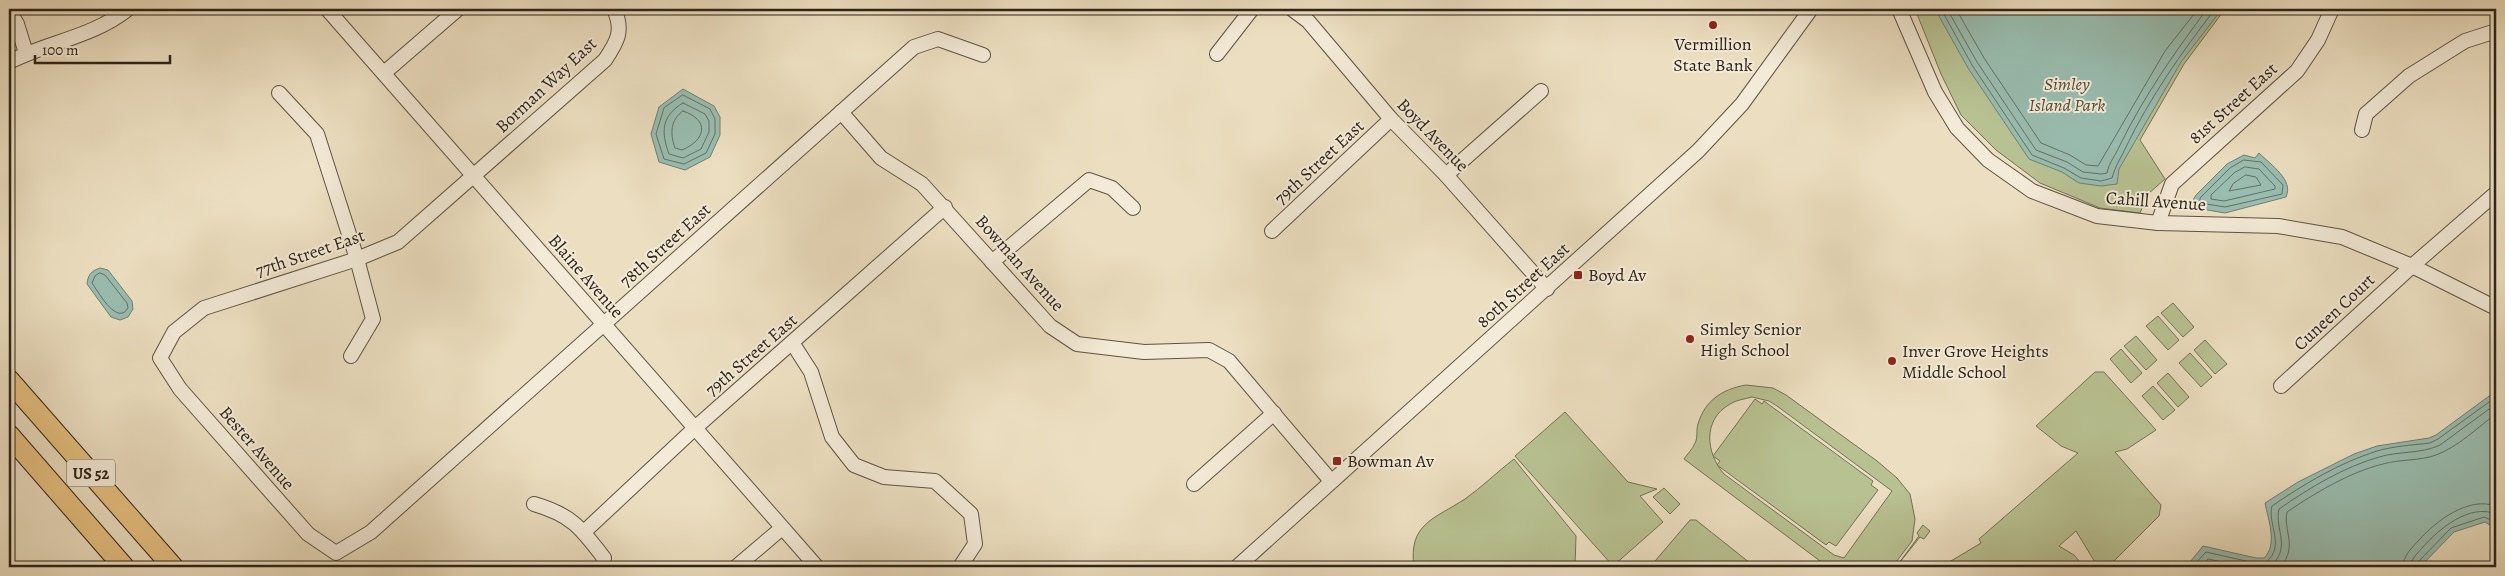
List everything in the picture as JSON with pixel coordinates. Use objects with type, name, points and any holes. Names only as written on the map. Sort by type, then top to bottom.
[{"type":"highway","name":"US 52","points":[[9,380],[173,567]]},
{"type":"highway","name":"US 52","points":[[9,435],[123,566]]},
{"type":"street","points":[[9,62],[26,53],[96,29],[128,9]]},
{"type":"street","name":"Blaine Avenue","points":[[327,9],[817,567]]},
{"type":"street","points":[[384,73],[458,9]]},
{"type":"street","name":"Borman Way East","points":[[473,177],[605,60],[618,40],[618,17],[614,9]]},
{"type":"street","points":[[1217,54],[1252,9]]},
{"type":"street","name":"Boyd Avenue","points":[[1292,9],[1308,21],[1391,119],[1446,175],[1547,289]]},
{"type":"street","name":"80th Street East","points":[[1237,567],[1547,289],[1703,145],[1742,104],[1811,9]]},
{"type":"street","name":"Cahill Avenue","points":[[1899,9],[1924,70],[1945,111],[1988,160],[2032,191],[2097,216],[2158,223],[2278,226],[2342,237],[2412,266],[2496,308]]},
{"type":"street","name":"81st Street East","points":[[2158,223],[2172,184],[2297,71],[2318,40],[2332,9]]},
{"type":"street","points":[[9,11],[17,24],[26,53]]},
{"type":"street","points":[[2362,130],[2366,114],[2409,76],[2465,40],[2496,32]]},
{"type":"street","name":"78th Street East","points":[[336,553],[371,532],[914,47],[938,39],[984,55]]},
{"type":"street","points":[[1446,175],[1541,90]]},
{"type":"street","points":[[279,93],[317,134],[374,319],[350,356]]},
{"type":"street","name":"Bowman Avenue","points":[[842,112],[881,158],[922,184],[945,207],[1050,326],[1077,344],[1144,352],[1209,350],[1229,361],[1331,481]]},
{"type":"street","name":"79th Street East","points":[[1272,231],[1391,119]]},
{"type":"street","name":"77th Street East","points":[[160,358],[174,332],[204,308],[357,259],[398,242],[473,177]]},
{"type":"street","points":[[992,262],[1089,180],[1112,188],[1132,208]]},
{"type":"street","name":"Cuneen Court","points":[[2282,386],[2412,266],[2496,193]]},
{"type":"street","name":"79th Street East","points":[[584,532],[695,428],[793,344],[945,207]]},
{"type":"street","points":[[793,344],[812,372],[832,437],[854,465],[884,478],[935,481],[971,514],[975,544],[960,567]]},
{"type":"street","name":"Bester Avenue","points":[[160,358],[180,389],[308,534],[336,553]]},
{"type":"street","points":[[1194,484],[1274,413]]},
{"type":"street","points":[[534,504],[562,513],[584,532],[604,558],[603,567]]},
{"type":"street","points":[[736,567],[782,528]]},
{"type":"green space","name":"Simley Island Park","points":[[1915,9],[2225,9],[2184,64],[2140,140],[2165,179],[2148,194],[2140,213],[2100,208],[2040,183],[1996,150],[1961,115],[1941,74]]},
{"type":"green space","points":[[2173,303],[2194,327],[2183,337],[2161,313]]},
{"type":"green space","points":[[2158,316],[2179,340],[2168,350],[2146,326]]},
{"type":"green space","points":[[2136,336],[2157,360],[2146,370],[2124,346]]},
{"type":"green space","points":[[2205,340],[2227,364],[2215,374],[2194,350]]},
{"type":"green space","points":[[2121,349],[2142,373],[2131,383],[2110,359]]},
{"type":"green space","points":[[2190,353],[2212,377],[2201,387],[2179,363]]},
{"type":"green space","points":[[2095,372],[2104,372],[2156,430],[2127,449],[2115,452],[2161,505],[2159,516],[2108,567],[2098,567],[2076,531],[2059,546],[2074,555],[2084,567],[1952,567],[1956,565],[1946,564],[1981,543],[1979,539],[2078,453],[2061,446],[2036,426]]},
{"type":"green space","points":[[2168,373],[2189,397],[2178,407],[2157,383]]},
{"type":"green space","points":[[1746,385],[1773,388],[1786,395],[1877,461],[1897,478],[1910,494],[1915,519],[1912,541],[1896,562],[1886,567],[1828,567],[1684,459],[1696,441],[1698,424],[1705,408],[1716,397]],"holes":[[[1752,397],[1769,401],[1892,491],[1844,558],[1834,555],[1724,474],[1713,456],[1710,437],[1711,428],[1721,411],[1732,403]]]},
{"type":"green space","points":[[2153,386],[2175,410],[2163,420],[2142,396]]},
{"type":"green space","points":[[1755,399],[1762,404],[1764,401],[1873,481],[1871,485],[1878,490],[1836,546],[1829,542],[1826,545],[1717,465],[1720,461],[1713,456]]},
{"type":"green space","points":[[1565,412],[1628,482],[1657,489],[1640,496],[1663,522],[1613,566],[1515,456]]},
{"type":"green space","points":[[1514,459],[1576,536],[1575,567],[1414,567],[1413,553],[1415,541],[1419,532],[1426,524],[1465,499]]},
{"type":"green space","points":[[1664,488],[1680,504],[1670,514],[1653,497]]},
{"type":"green space","points":[[1690,520],[1696,520],[1755,567],[1650,567]]},
{"type":"green space","points":[[1923,525],[1930,531],[1924,539],[1920,537],[1896,567],[1919,536],[1917,533]]},
{"type":"water","name":"Simley Island Park","points":[[1935,9],[2222,9],[2181,62],[2119,169],[2117,184],[2101,186],[2079,183],[2062,172],[2029,159],[1968,68]]},
{"type":"water","points":[[683,89],[714,106],[720,117],[720,135],[710,157],[685,170],[659,162],[651,134],[659,107]]},
{"type":"water","points":[[2259,153],[2284,179],[2288,191],[2286,197],[2225,213],[2196,208],[2193,200],[2196,195],[2227,164],[2244,155],[2255,158]]},
{"type":"water","points":[[100,268],[108,270],[132,301],[133,309],[128,317],[120,320],[111,317],[87,284],[90,274]]},
{"type":"water","points":[[2496,391],[2496,529],[2485,522],[2454,532],[2420,567],[2186,567],[2203,546],[2256,558],[2264,558],[2268,553],[2271,539],[2265,503],[2298,482],[2354,454],[2377,446],[2429,438],[2436,435]]},
{"type":"place","name":"Vermillion State Bank","points":[[1713,25]]},
{"type":"place","name":"Boyd Av","points":[[1578,275]]},
{"type":"place","name":"Simley Senior High School","points":[[1690,339]]},
{"type":"place","name":"Inver Grove Heights Middle School","points":[[1892,361]]},
{"type":"place","name":"Bowman Av","points":[[1337,461]]}]
